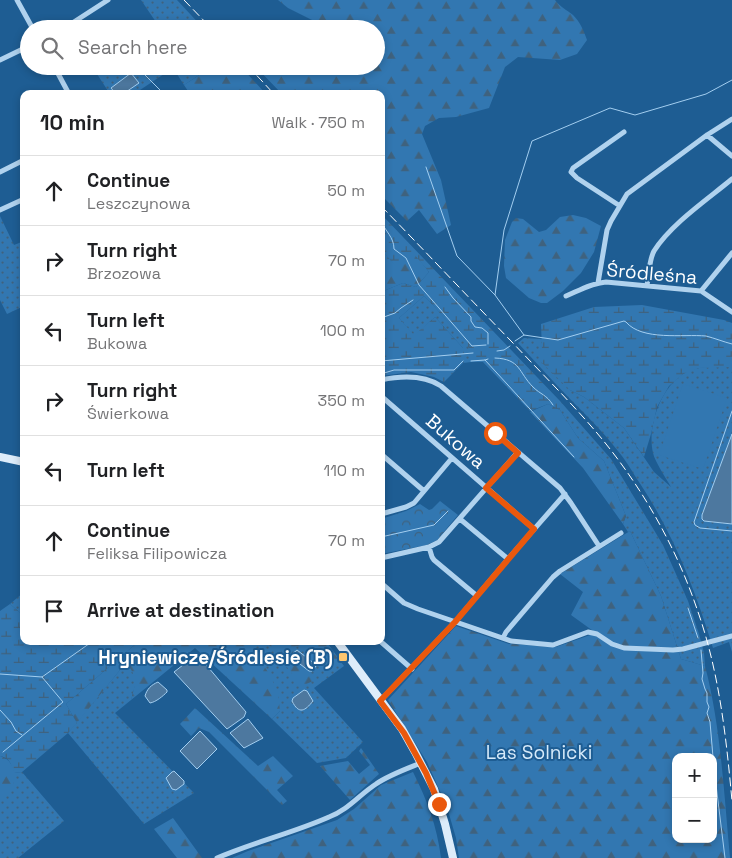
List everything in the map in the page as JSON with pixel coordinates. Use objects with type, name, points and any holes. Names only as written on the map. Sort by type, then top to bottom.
[{"type":"street","points":[[77,20],[108,0]]},
{"type":"street","points":[[18,1],[28,20]]},
{"type":"street","points":[[0,60],[20,50]]},
{"type":"street","points":[[59,75],[67,90]]},
{"type":"street","points":[[598,283],[607,230],[627,194],[707,135],[732,119]]},
{"type":"street","points":[[620,206],[577,178],[571,172],[573,168],[624,132]]},
{"type":"street","points":[[707,135],[732,156]]},
{"type":"street","points":[[0,172],[20,162]]},
{"type":"street","points":[[647,285],[650,263],[654,252],[673,228],[732,179]]},
{"type":"street","points":[[0,210],[20,201]]},
{"type":"street","points":[[701,291],[732,253]]},
{"type":"street","name":"Śródleśna","points":[[566,296],[598,283],[647,285],[701,291],[732,312]]},
{"type":"street","points":[[385,379],[417,378],[429,380],[437,384],[560,488],[599,546]]},
{"type":"street","name":"Bukowa","points":[[385,399],[534,529]]},
{"type":"street","points":[[385,557],[429,547],[439,542],[518,453]]},
{"type":"street","points":[[0,456],[20,461]]},
{"type":"street","points":[[385,457],[424,491]]},
{"type":"street","points":[[385,513],[414,503],[452,458]]},
{"type":"street","points":[[380,701],[455,622],[565,494]]},
{"type":"street","points":[[460,518],[508,559]]},
{"type":"street","points":[[503,638],[553,577],[621,532]]},
{"type":"street","points":[[429,547],[434,560],[477,596]]},
{"type":"street","points":[[385,586],[404,603],[511,641],[553,645],[588,632],[597,634],[612,644],[624,648],[673,650],[732,636]]},
{"type":"street","points":[[340,645],[402,729],[421,763],[439,804],[452,858]]},
{"type":"street","points":[[385,645],[412,669]]},
{"type":"street","points":[[217,858],[329,817],[347,808],[376,783],[421,763]]},
{"type":"green space","points":[[141,0],[177,0],[196,20],[155,20]]},
{"type":"green space","points":[[278,0],[555,0],[573,15],[582,27],[587,40],[577,54],[560,60],[518,57],[505,67],[489,108],[456,117],[439,118],[425,126],[422,134],[441,180],[451,225],[437,234],[419,210],[407,221],[385,199],[385,90],[278,90],[264,75],[385,75],[385,20],[312,20],[288,8]]},
{"type":"green space","points":[[98,75],[162,75],[140,90],[107,90]]},
{"type":"green space","points":[[178,75],[199,75],[184,85]]},
{"type":"green space","points":[[199,75],[248,75],[262,90],[187,90],[184,85]]},
{"type":"green space","points":[[573,215],[586,218],[601,226],[594,252],[581,273],[563,291],[547,303],[541,303],[529,298],[506,278],[504,266],[505,240],[512,222],[516,218],[523,219],[539,232],[546,230],[560,217]]},
{"type":"green space","points":[[0,216],[14,245],[20,243],[20,308],[7,314],[0,300]]},
{"type":"green space","points":[[385,218],[560,401],[560,410],[548,404],[530,411],[483,362],[471,362],[470,349],[424,296],[399,318],[414,335],[435,317],[463,348],[463,363],[444,382],[434,377],[411,372],[385,375],[385,290],[403,283],[416,287],[429,272],[414,254],[396,267],[385,254]]},
{"type":"green space","points":[[414,253],[429,272],[416,287],[403,283],[385,290],[385,254],[396,266]]},
{"type":"green space","points":[[424,296],[471,349],[471,362],[463,363],[463,348],[435,317],[414,336],[399,318]]},
{"type":"green space","points":[[642,305],[732,323],[732,367],[699,368],[683,374],[669,386],[657,407],[644,457],[624,428],[584,397],[570,390],[541,362],[538,355],[542,350],[541,324],[594,307]]},
{"type":"green space","points":[[524,338],[558,340],[570,390],[584,397],[624,428],[654,472],[671,487],[653,453],[652,432],[657,409],[662,399],[675,381],[688,371],[707,367],[732,367],[732,434],[702,519],[732,524],[732,652],[729,642],[713,648],[681,559],[660,517],[627,463],[602,431],[518,343]]},
{"type":"green space","points":[[683,384],[727,398],[703,469],[659,455]]},
{"type":"green space","points":[[560,401],[611,459],[663,545],[688,601],[704,653],[705,666],[681,659],[661,596],[630,531],[628,532],[623,524],[626,516],[604,461],[578,438],[560,410]]},
{"type":"green space","points":[[548,404],[560,410],[578,438],[604,461],[626,516],[623,524],[583,468],[530,412]]},
{"type":"green space","points":[[440,501],[458,515],[437,540],[427,545],[385,553],[385,518],[420,504],[429,510]]},
{"type":"green space","name":"Las Solnicki","points":[[630,531],[661,596],[681,659],[705,666],[715,713],[730,858],[459,858],[456,838],[447,807],[427,762],[388,700],[456,626],[509,644],[556,647],[596,633],[571,615],[583,592],[560,574]]},
{"type":"green space","points":[[20,595],[20,613],[10,604]]},
{"type":"green space","points":[[10,604],[20,613],[20,645],[134,645],[66,704],[77,723],[68,733],[22,772],[14,773],[8,760],[0,756],[0,611]]},
{"type":"green space","points":[[134,645],[250,645],[270,675],[278,693],[280,711],[272,719],[195,648],[131,700],[135,679],[129,666],[120,670],[77,723],[66,704]]},
{"type":"green space","points":[[249,645],[329,645],[344,666],[314,688],[363,742],[346,758],[317,763],[272,719],[280,711]]},
{"type":"green space","points":[[269,645],[327,645],[340,661],[333,667],[296,646],[289,656],[310,675],[313,681],[302,686]]},
{"type":"green space","points":[[129,666],[135,675],[135,686],[131,700],[115,713],[194,793],[144,824],[68,733],[120,670]]},
{"type":"green space","points":[[195,708],[258,766],[273,756],[293,776],[277,790],[287,801],[282,805],[209,732],[199,728],[191,736],[180,724]]},
{"type":"green space","points":[[361,748],[379,774],[350,800],[320,766],[348,761],[359,774],[370,765],[359,751]]},
{"type":"green space","points":[[0,756],[11,764],[15,776],[11,789],[7,794],[0,797]]},
{"type":"green space","points":[[22,772],[64,821],[18,858],[0,858],[0,783],[14,773]]},
{"type":"green space","points":[[413,772],[431,814],[441,858],[232,858],[337,820],[354,809],[381,785]]},
{"type":"green space","points":[[173,818],[202,858],[177,858],[154,829]]},
{"type":"shaded area","points":[[128,75],[133,75],[139,83],[129,90],[113,90],[111,88]]},
{"type":"shaded area","points":[[732,434],[732,524],[704,521],[702,515]]},
{"type":"shaded area","points":[[297,650],[315,664],[316,666],[312,671],[309,671],[291,657]]},
{"type":"shaded area","points":[[197,654],[246,712],[244,717],[227,729],[174,672]]},
{"type":"shaded area","points":[[158,682],[167,692],[150,703],[145,696],[153,684]]},
{"type":"shaded area","points":[[304,690],[307,691],[313,701],[305,709],[300,710],[292,701],[293,698]]},
{"type":"shaded area","points":[[248,719],[263,738],[244,748],[230,733]]},
{"type":"shaded area","points":[[200,731],[217,749],[197,769],[180,751]]},
{"type":"shaded area","points":[[174,771],[184,781],[184,784],[176,790],[172,789],[166,778]]},
{"type":"waterway","points":[[145,75],[160,90]]},
{"type":"waterway","points":[[524,335],[495,295],[504,230],[532,141],[610,108],[635,115],[706,94],[732,80]]},
{"type":"waterway","points":[[426,167],[457,256],[495,295]]},
{"type":"waterway","points":[[385,228],[391,238],[394,249],[406,258],[419,285],[472,346],[486,345]]},
{"type":"waterway","points":[[445,287],[471,317],[475,327],[482,328],[488,333],[488,344]]},
{"type":"waterway","points":[[385,317],[395,313],[413,300]]},
{"type":"waterway","points":[[515,341],[524,335],[558,340],[624,321],[642,332],[663,335],[706,336],[732,344]]},
{"type":"waterway","points":[[497,351],[504,350],[510,346]]},
{"type":"waterway","points":[[385,361],[473,353]]},
{"type":"waterway","points":[[495,358],[510,361],[518,367],[533,387],[553,405]]},
{"type":"waterway","points":[[471,361],[488,359]]},
{"type":"waterway","points":[[485,360],[574,457]]},
{"type":"waterway","points":[[385,373],[394,370],[454,370],[463,361]]},
{"type":"waterway","points":[[732,411],[694,522],[700,528],[732,531]]},
{"type":"waterway","points":[[385,536],[434,525],[448,511]]},
{"type":"waterway","points":[[688,608],[698,638]]},
{"type":"waterway","points":[[0,674],[42,677],[87,645]]},
{"type":"waterway","points":[[701,650],[702,679],[707,693],[709,707],[707,713],[710,722],[713,753]]},
{"type":"waterway","points":[[3,752],[63,702],[42,677]]},
{"type":"waterway","points":[[0,710],[16,731],[22,735]]},
{"type":"waterway","points":[[717,793],[725,858]]},
{"type":"railway","points":[[184,0],[203,20]]},
{"type":"railway","points":[[256,75],[270,90]]},
{"type":"railway","points":[[385,210],[591,426],[617,458],[645,498],[679,563],[705,632],[721,704],[732,801]]},
{"type":"place","name":"Hryniewicze/Śródlesie (B)","points":[[343,657]]},
{"type":"route","points":[[439,804],[434,789],[404,733],[380,701],[455,622],[534,529],[486,488],[518,453],[495,433]]}]
